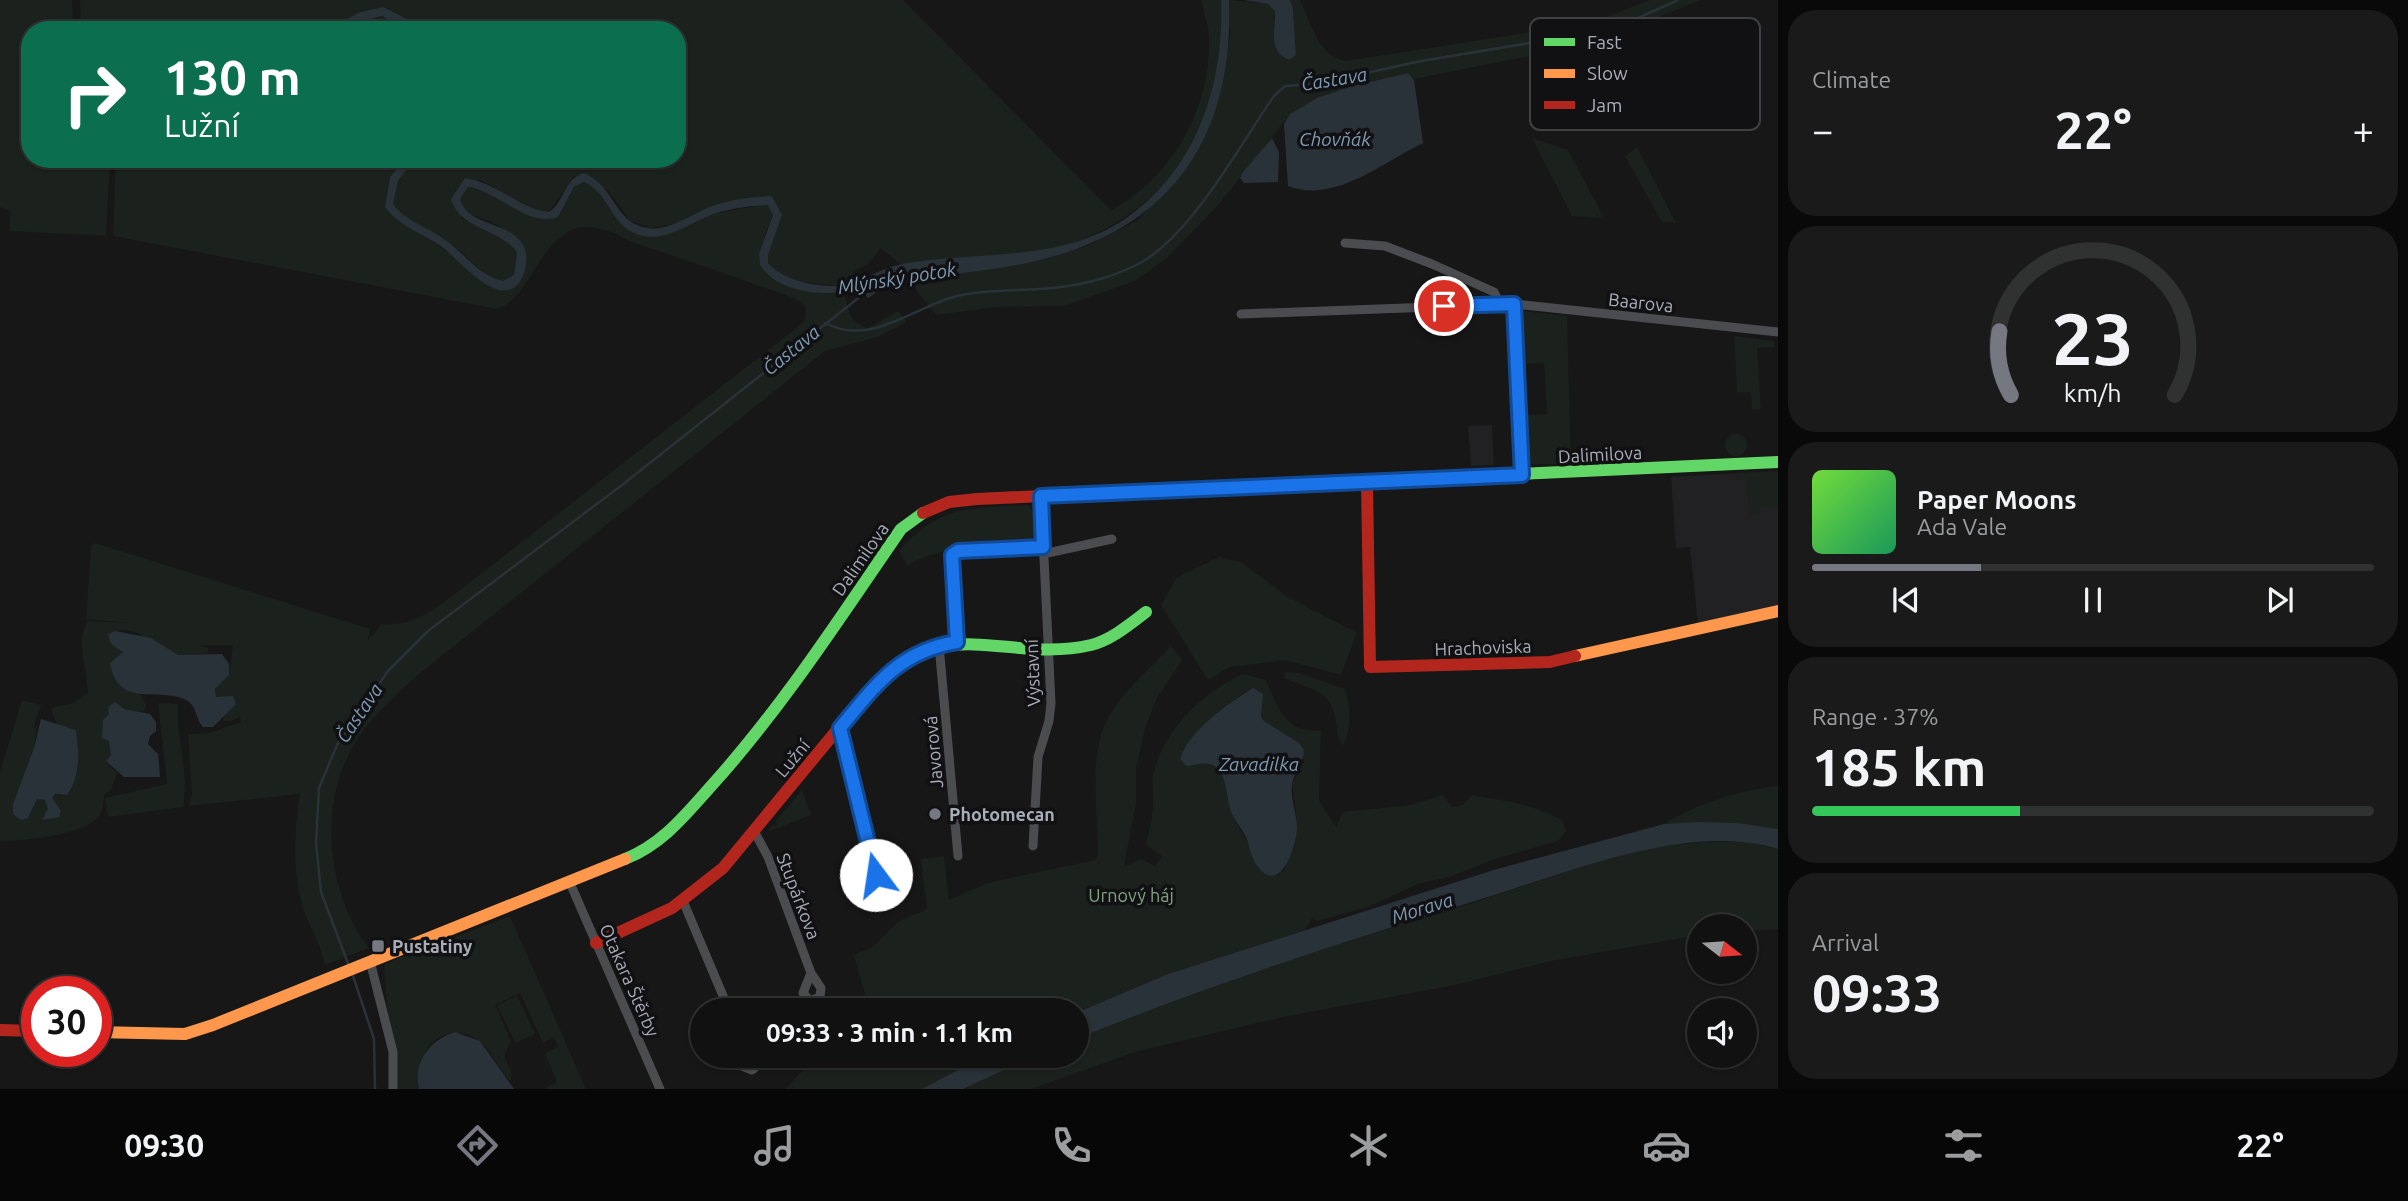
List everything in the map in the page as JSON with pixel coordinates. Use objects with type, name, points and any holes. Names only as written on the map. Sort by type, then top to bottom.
[{"type":"main road","name":"Dalimilova","points":[[112,1032],[185,1034],[242,1016],[366,962],[631,859],[662,840],[746,747],[802,674],[893,538],[906,524],[927,510],[949,502],[1778,462]]},
{"type":"main road","name":"Hrachoviska","points":[[1367,482],[1370,667],[1550,662],[1778,611]]},
{"type":"main road","name":"Lužní","points":[[596,943],[647,921],[683,901],[719,869],[877,683],[903,660],[939,645],[957,642],[1047,648],[1094,644],[1118,634],[1146,612]]},
{"type":"main road","points":[[0,1030],[21,1031]]},
{"type":"street","points":[[1345,243],[1385,246],[1432,264],[1494,292],[1500,304]]},
{"type":"street","points":[[1514,304],[1522,475]]},
{"type":"street","name":"Baarova","points":[[1241,314],[1514,304],[1778,332]]},
{"type":"street","name":"Výstavní","points":[[1033,846],[1038,757],[1049,721],[1051,702],[1041,496]]},
{"type":"street","points":[[957,642],[952,555],[958,551],[1043,550],[1112,539]]},
{"type":"street","name":"Javorová","points":[[939,645],[958,856]]},
{"type":"street","points":[[840,728],[876,875]]},
{"type":"street","name":"Stupárkova","points":[[754,831],[768,857],[811,973]]},
{"type":"street","name":"Otakara Štěrby","points":[[570,883],[660,1089]]},
{"type":"street","points":[[683,901],[724,998]]},
{"type":"street","points":[[366,962],[393,1052],[393,1089]]},
{"type":"shaded area","points":[[1492,425],[1494,465],[1471,466],[1468,426]]},
{"type":"shaded area","points":[[1778,471],[1778,605],[1698,625],[1690,547],[1676,548],[1671,477]]},
{"type":"green space","points":[[0,0],[72,0],[73,21],[21,21],[21,168],[110,168],[106,236],[10,231],[10,211],[0,207]]},
{"type":"green space","points":[[80,0],[903,0],[1111,210],[1152,180],[1183,140],[1202,93],[1207,68],[1209,36],[1202,0],[1221,0],[1220,52],[1205,120],[1172,176],[1134,211],[1090,237],[1067,245],[1026,253],[901,265],[881,248],[868,264],[855,271],[843,285],[792,279],[768,263],[768,255],[782,215],[771,196],[699,211],[674,224],[651,228],[630,221],[608,190],[574,176],[549,212],[538,211],[480,180],[455,190],[462,219],[504,238],[517,252],[514,275],[503,281],[487,274],[456,247],[412,221],[393,204],[398,181],[407,168],[686,168],[686,21],[406,21],[394,14],[373,10],[342,21],[81,21]]},
{"type":"green space","points":[[1229,0],[1268,4],[1275,11],[1274,33],[1289,60],[1296,55],[1290,0],[1300,0],[1322,45],[1336,58],[1345,61],[1530,32],[1530,56],[1414,79],[1407,73],[1352,86],[1317,98],[1290,114],[1220,203],[1167,258],[1135,281],[1064,306],[995,307],[936,315],[908,280],[1085,247],[1138,220],[1195,156],[1230,37]]},
{"type":"green space","points":[[1650,0],[1701,0],[1656,18],[1604,18]]},
{"type":"green space","points":[[382,16],[391,21],[359,21]]},
{"type":"green space","points":[[1532,138],[1568,150],[1604,218],[1572,216]]},
{"type":"green space","points":[[1637,147],[1676,223],[1662,222],[1625,156]]},
{"type":"green space","points":[[116,168],[398,168],[390,177],[385,207],[397,219],[447,252],[476,276],[503,289],[525,271],[525,249],[495,224],[465,210],[459,199],[468,187],[488,192],[517,209],[558,217],[574,187],[584,182],[594,187],[615,217],[636,234],[717,213],[768,204],[773,214],[765,235],[760,265],[823,293],[844,294],[851,315],[862,326],[868,328],[898,311],[907,322],[878,337],[825,351],[419,674],[378,713],[357,740],[344,764],[336,790],[332,818],[332,846],[343,900],[354,925],[369,948],[325,965],[299,895],[295,836],[300,794],[189,806],[192,793],[188,734],[209,733],[241,722],[240,717],[222,721],[228,710],[216,697],[215,689],[229,675],[233,645],[198,645],[209,648],[207,654],[180,655],[129,631],[108,634],[123,652],[120,686],[140,694],[146,705],[144,712],[124,709],[110,714],[111,755],[106,762],[117,773],[111,790],[105,794],[100,815],[93,822],[69,832],[24,840],[0,841],[0,772],[22,700],[41,705],[33,729],[37,726],[34,748],[13,804],[28,818],[37,799],[45,800],[48,810],[54,805],[52,798],[55,794],[62,796],[78,770],[76,730],[57,724],[51,710],[53,707],[74,703],[88,692],[82,645],[84,628],[88,621],[128,623],[86,619],[91,546],[95,543],[370,629],[368,640],[382,624],[415,619],[460,590],[794,330],[805,320],[806,306],[785,295],[602,229],[578,228],[561,236],[517,294],[497,309],[113,236]]},
{"type":"green space","points":[[1524,311],[1567,316],[1571,464],[1525,464],[1518,318]],"holes":[[[1544,363],[1547,414],[1528,415],[1525,364]]]},
{"type":"green space","points":[[1734,336],[1774,341],[1774,347],[1757,348],[1761,409],[1752,409],[1751,392],[1737,393]]},
{"type":"green space","points":[[1736,434],[1746,441],[1747,445],[1740,455],[1736,456],[1726,449],[1725,445],[1732,435]]},
{"type":"green space","points":[[1778,471],[1778,506],[1760,507],[1760,514],[1750,516],[1746,479],[1735,480],[1735,474],[1742,476],[1746,473]]},
{"type":"green space","points":[[1027,505],[1036,513],[1037,533],[1030,542],[956,546],[907,566],[899,551],[913,536],[942,517],[972,509]]},
{"type":"green space","points":[[1219,557],[1241,562],[1288,597],[1357,633],[1341,675],[1285,660],[1230,667],[1208,680],[1161,605],[1177,577]]},
{"type":"green space","name":"Urnový háj","points":[[1171,646],[1182,660],[1156,700],[1145,729],[1136,768],[1136,803],[1124,867],[1141,859],[1155,866],[1162,856],[1146,845],[1152,813],[1152,782],[1158,759],[1175,728],[1199,702],[1243,674],[1266,680],[1279,709],[1292,723],[1300,728],[1321,730],[1319,800],[1336,827],[1343,812],[1411,805],[1443,795],[1452,807],[1463,805],[1472,795],[1538,809],[1562,820],[1566,831],[1558,841],[1492,860],[1450,877],[1420,883],[1368,907],[1317,921],[1312,918],[1305,930],[1168,974],[1089,1007],[1089,998],[864,998],[865,994],[854,955],[874,946],[899,921],[927,909],[921,859],[944,856],[949,900],[987,883],[1095,860],[1098,855],[1095,786],[1101,735],[1113,710]],"holes":[[[1253,688],[1264,721],[1299,743],[1304,762],[1292,784],[1296,814],[1293,850],[1284,870],[1277,875],[1257,854],[1241,831],[1232,813],[1220,772],[1209,763],[1195,765],[1184,748],[1238,697]]]},
{"type":"green space","points":[[1285,672],[1299,673],[1345,689],[1350,718],[1343,746],[1329,702],[1317,692],[1284,678]]},
{"type":"green space","points":[[158,703],[178,704],[185,782],[183,807],[108,817],[105,798],[167,784]]},
{"type":"green space","points":[[1778,786],[1778,829],[1738,823],[1664,824],[1719,799]]},
{"type":"green space","points":[[802,790],[811,815],[767,832],[773,825],[778,826],[776,821]]},
{"type":"green space","points":[[1742,841],[1778,849],[1778,929],[1757,930],[1757,914],[1687,914],[1687,937],[1551,961],[1455,985],[1283,1017],[1135,1052],[1031,1089],[963,1089],[1008,1068],[1089,1068],[1089,1034],[1225,983],[1593,863],[1631,852],[1700,843]]},
{"type":"green space","points":[[510,916],[586,1089],[544,1089],[557,1082],[545,1054],[558,1046],[554,1037],[543,1043],[520,993],[495,1005],[511,1041],[504,1056],[511,1071],[511,1081],[479,1040],[456,1033],[441,1037],[428,1047],[420,1068],[419,1089],[394,1089],[384,964]]},
{"type":"green space","points":[[517,996],[535,1034],[515,1043],[497,1005]]},
{"type":"green space","points":[[805,1068],[962,1068],[922,1089],[785,1089]]},
{"type":"water","name":"Mlýnský potok","points":[[1221,0],[1229,0],[1228,47],[1221,90],[1208,129],[1190,164],[1164,194],[1133,220],[1095,241],[1051,257],[998,268],[908,280],[887,285],[868,298],[861,289],[821,293],[792,288],[769,275],[760,265],[759,254],[773,215],[768,205],[720,212],[674,232],[654,237],[643,236],[625,227],[598,192],[584,182],[574,187],[558,217],[547,219],[535,218],[491,195],[468,187],[460,199],[465,208],[481,220],[511,233],[525,249],[523,276],[515,287],[505,290],[494,288],[482,281],[442,247],[404,225],[385,207],[390,177],[398,168],[407,168],[398,181],[393,204],[398,210],[452,245],[485,274],[503,281],[514,275],[517,252],[500,238],[471,223],[456,209],[451,199],[465,178],[489,185],[530,207],[549,212],[559,202],[572,180],[584,173],[601,185],[629,220],[647,228],[667,226],[727,202],[772,196],[782,215],[768,255],[768,263],[782,274],[802,282],[824,286],[850,283],[902,264],[1052,248],[1080,241],[1108,229],[1133,213],[1156,192],[1175,169],[1191,144],[1203,117],[1218,60]]},
{"type":"water","points":[[1244,0],[1290,0],[1296,55],[1289,60],[1282,56],[1275,45],[1275,11],[1268,4]]},
{"type":"water","points":[[383,7],[409,21],[391,21],[382,16],[362,21],[343,21],[358,13]]},
{"type":"water","name":"Chovňák","points":[[1408,73],[1414,80],[1423,143],[1375,170],[1341,185],[1323,190],[1288,186],[1284,124],[1290,114],[1317,98],[1352,86]]},
{"type":"water","points":[[1272,138],[1279,152],[1278,182],[1244,183],[1240,178],[1243,172]]},
{"type":"water","points":[[115,631],[151,638],[178,655],[222,654],[229,664],[229,675],[215,689],[216,697],[233,696],[236,704],[213,727],[203,727],[193,706],[186,700],[175,696],[130,692],[121,687],[114,678],[110,663],[123,652],[111,644],[108,634]]},
{"type":"water","name":"Zavadilka","points":[[1253,688],[1263,694],[1261,716],[1264,721],[1299,743],[1304,750],[1292,785],[1297,827],[1294,845],[1286,865],[1274,876],[1266,874],[1254,860],[1246,837],[1232,814],[1223,778],[1217,768],[1207,764],[1187,766],[1180,759],[1200,728]]},
{"type":"water","points":[[115,702],[124,709],[150,714],[156,722],[156,731],[150,736],[148,744],[158,754],[160,777],[124,777],[106,761],[111,755],[109,741],[102,738],[103,720],[109,714],[108,707]]},
{"type":"water","points":[[41,719],[76,730],[77,772],[67,795],[55,794],[52,798],[61,811],[59,817],[42,820],[48,809],[45,800],[37,799],[28,818],[21,820],[13,814],[13,804],[34,748]]},
{"type":"water","name":"Morava","points":[[1738,823],[1778,829],[1778,849],[1742,842],[1705,842],[1627,854],[1326,948],[1089,1034],[1089,1007],[1168,974],[1497,869],[1664,824]]},
{"type":"water","points":[[455,1032],[480,1041],[514,1089],[419,1089],[419,1069],[425,1053],[438,1040]]},
{"type":"water","points":[[962,1068],[1008,1068],[963,1089],[922,1089]]},
{"type":"waterway","name":"Častava","points":[[1638,18],[1678,0]]},
{"type":"waterway","name":"Častava","points":[[825,323],[841,329],[873,329],[950,298],[977,293],[1071,286],[1123,271],[1142,262],[1180,230],[1231,162],[1274,96],[1285,86],[1316,84],[1421,61],[1530,43]]},
{"type":"waterway","name":"Častava","points":[[349,966],[321,892],[316,843],[319,788],[337,745],[388,671],[428,631],[622,485],[866,292]]},
{"type":"waterway","name":"Častava","points":[[352,973],[374,1039],[375,1089]]},
{"type":"traffic: fast","points":[[1283,485],[1778,462]]},
{"type":"traffic: fast","points":[[625,859],[639,853],[673,827],[739,754],[811,660],[901,529],[923,513]]},
{"type":"traffic: fast","points":[[875,684],[902,662],[928,650],[953,645],[1033,649],[1091,645],[1113,636],[1146,612]]},
{"type":"traffic: slow","points":[[1575,656],[1778,611]]},
{"type":"traffic: slow","points":[[112,1032],[185,1034],[213,1025],[625,859]]},
{"type":"traffic: jam","points":[[1367,482],[1370,667],[1550,662],[1575,656]]},
{"type":"traffic: jam","points":[[923,513],[949,502],[977,499],[1283,485]]},
{"type":"traffic: jam","points":[[596,943],[672,908],[723,868],[875,684]]},
{"type":"traffic: jam","points":[[0,1030],[21,1031]]},
{"type":"place","name":"Photomecan","points":[[935,814]]},
{"type":"place","name":"Pustatiny","points":[[378,946]]},
{"type":"route","points":[[876,875],[840,728],[877,683],[903,660],[928,648],[957,642],[950,564],[952,555],[958,551],[1043,547],[1041,496],[1522,475],[1514,304],[1444,306]]}]
